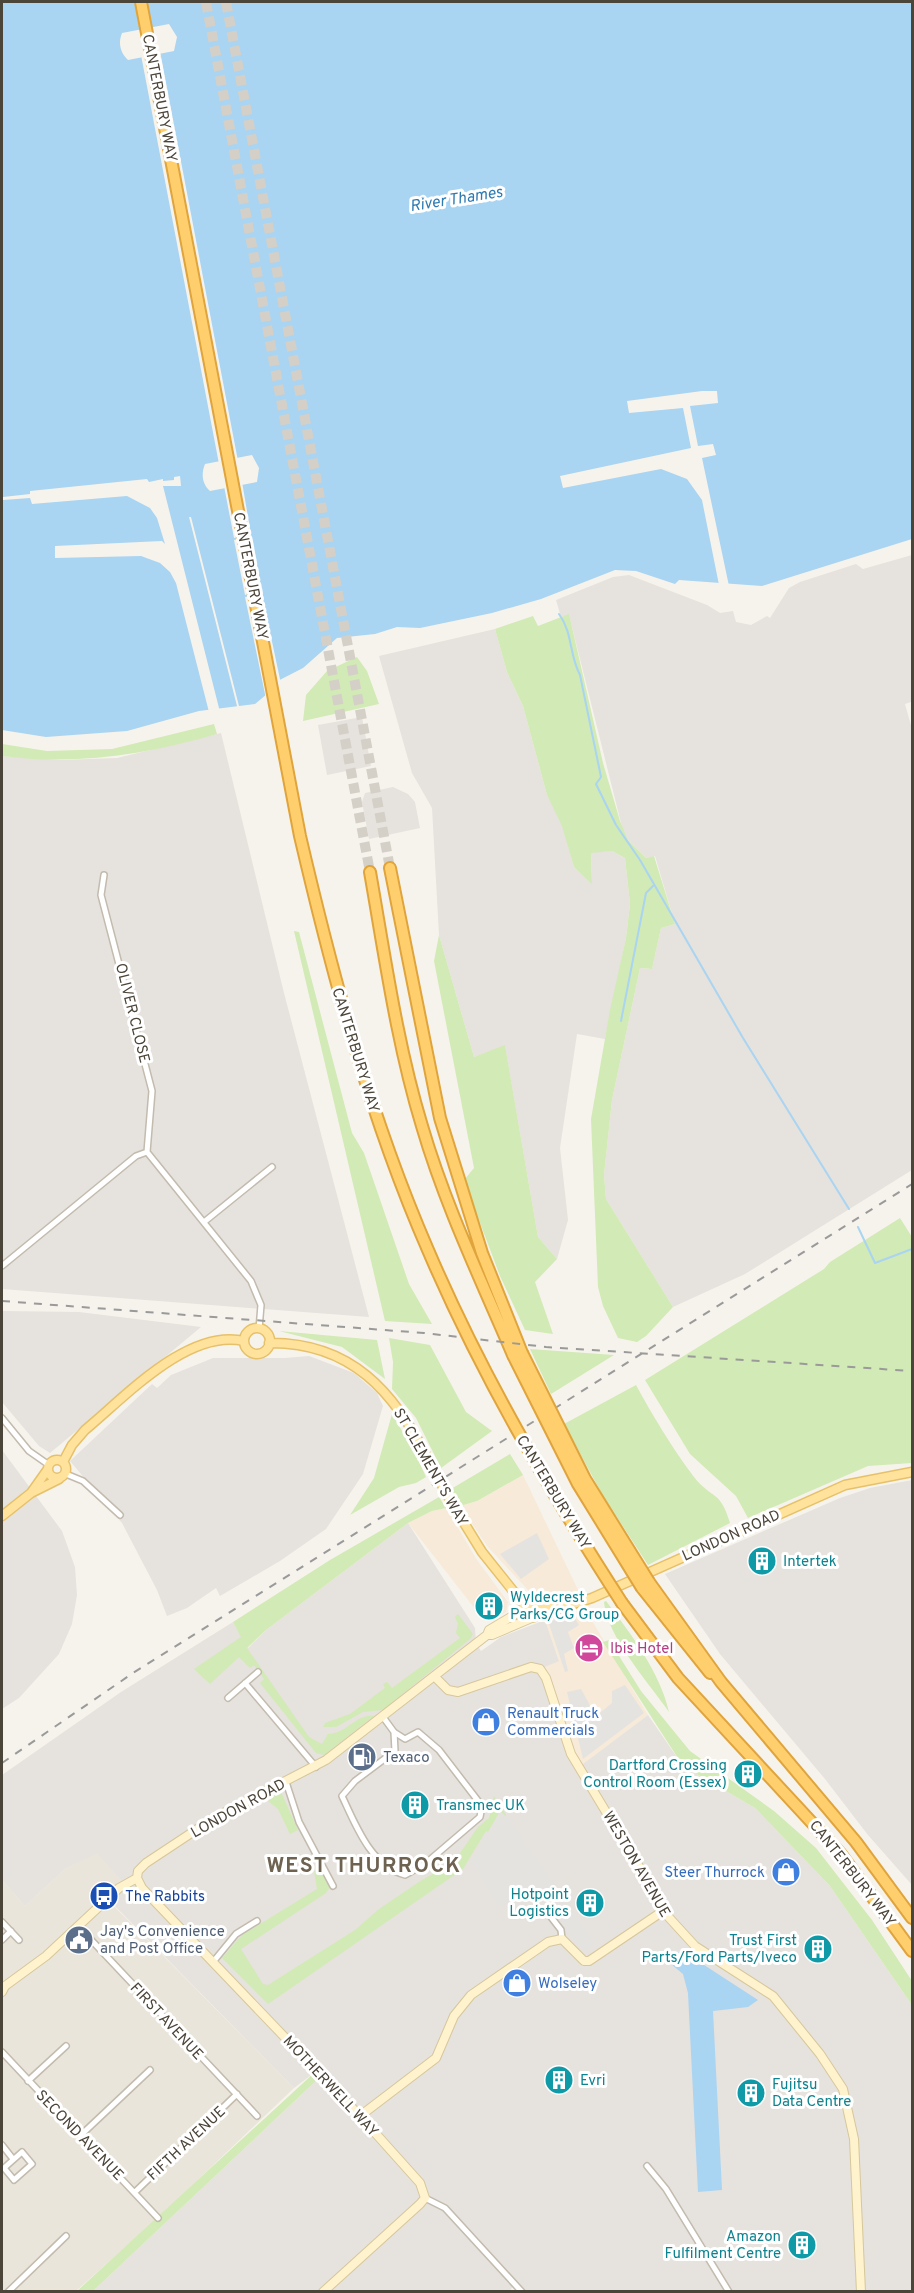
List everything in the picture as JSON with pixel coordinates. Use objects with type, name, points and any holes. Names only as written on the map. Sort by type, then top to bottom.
[{"type":"highway","name":"CANTERBURY WAY","points":[[141,2],[300,836],[350,1035],[403,1189],[449,1298],[530,1454],[622,1603],[678,1678],[840,1853],[912,1951]]},
{"type":"highway","name":"CANTERBURY WAY","points":[[390,867],[440,1118],[504,1322]]},
{"type":"highway","name":"CANTERBURY WAY","points":[[370,872],[405,1061],[422,1126],[443,1188],[504,1322],[569,1450],[645,1585],[722,1682],[850,1835],[912,1918]]},
{"type":"main road","points":[[63,1461],[84,1430],[181,1353],[199,1344],[219,1339],[244,1341],[250,1330],[259,1329],[266,1332],[269,1343]]},
{"type":"main road","name":"ST CLEMENT'S WAY","points":[[244,1341],[246,1348],[254,1354],[264,1352],[269,1343],[312,1346],[341,1358],[362,1371],[393,1401],[482,1552],[534,1617]]},
{"type":"main road","points":[[31,1493],[48,1467],[56,1460],[63,1461]]},
{"type":"main road","points":[[2,1516],[31,1493],[63,1476],[67,1468],[63,1461]]},
{"type":"main road","points":[[48,1467],[51,1477],[63,1476]]},
{"type":"main road","name":"LONDON ROAD","points":[[534,1617],[592,1598],[845,1485],[912,1472]]},
{"type":"main road","name":"LONDON ROAD","points":[[526,1608],[546,1606],[554,1609]]},
{"type":"street","name":"OLIVER CLOSE","points":[[104,875],[101,895],[152,1091],[147,1152]]},
{"type":"street","points":[[2,1266],[136,1156],[147,1152],[255,1288],[261,1305],[259,1329]]},
{"type":"street","points":[[204,1222],[272,1167]]},
{"type":"street","points":[[2,1418],[29,1450],[48,1467]]},
{"type":"street","points":[[63,1476],[83,1481],[120,1515]]},
{"type":"street","name":"LONDON ROAD","points":[[3,1987],[35,1966],[118,1888],[137,1878],[138,1871],[146,1863],[214,1818],[316,1767],[487,1635],[489,1630],[526,1608]]},
{"type":"street","name":"LONDON ROAD","points":[[487,1635],[534,1617]]},
{"type":"street","name":"WESTON AVENUE","points":[[435,1676],[448,1690],[458,1692],[531,1667],[540,1669],[546,1678],[571,1754],[655,1893],[663,1911],[695,1946],[773,1996],[820,2054],[843,2089],[854,2139],[861,2292]]},
{"type":"street","points":[[228,1698],[258,1672]]},
{"type":"street","points":[[244,1683],[316,1767]]},
{"type":"street","points":[[383,1717],[394,1732],[405,1739],[418,1732],[439,1750],[482,1806],[480,1817],[425,1864],[405,1875],[394,1872],[376,1859],[342,1796],[355,1781],[395,1751],[394,1732]]},
{"type":"street","points":[[286,1782],[299,1822],[333,1886]]},
{"type":"street","name":"MOTHERWELL WAY","points":[[137,1878],[142,1888],[360,2116],[420,2183],[425,2198]]},
{"type":"street","points":[[551,1917],[561,1930],[562,1939],[584,1961],[589,1961],[663,1911]]},
{"type":"street","points":[[213,1962],[236,1934],[257,1921]]},
{"type":"street","points":[[2,1922],[19,1940]]},
{"type":"street","name":"FIRST AVENUE","points":[[78,1926],[257,2116]]},
{"type":"street","points":[[2,1940],[11,1931]]},
{"type":"street","points":[[360,2116],[436,2058],[454,2016],[471,1995],[548,1942],[562,1939]]},
{"type":"street","points":[[28,2081],[66,2046]]},
{"type":"street","name":"SECOND AVENUE","points":[[2,2052],[158,2218]]},
{"type":"street","points":[[81,2135],[150,2070]]},
{"type":"street","name":"FIFTH AVENUE","points":[[135,2192],[237,2094]]},
{"type":"street","points":[[2,2145],[13,2159]]},
{"type":"street","points":[[22,2152],[32,2164],[14,2180],[4,2168],[13,2159],[22,2152]]},
{"type":"street","points":[[647,2166],[666,2189],[729,2292]]},
{"type":"street","points":[[323,2292],[425,2198],[445,2208],[522,2292]]},
{"type":"street","points":[[8,2292],[66,2236]]},
{"type":"shaded area","points":[[912,555],[912,705],[911,702],[905,704],[912,729],[912,1170],[745,1274],[673,1307],[606,1199],[604,1175],[612,1100],[640,968],[652,969],[661,928],[675,924],[655,856],[646,858],[628,840],[622,827],[569,615],[561,617],[556,600],[613,577],[629,575],[707,605],[720,613],[733,611],[736,622],[751,625],[767,616],[770,618],[789,588],[800,582],[856,564],[863,569]]},
{"type":"shaded area","points":[[495,629],[507,672],[523,706],[547,795],[563,826],[574,867],[592,883],[591,852],[612,851],[625,858],[630,904],[626,938],[605,1039],[577,1034],[560,1148],[568,1220],[557,1259],[538,1237],[505,1046],[474,1057],[439,935],[432,808],[412,773],[379,656]]},
{"type":"shaded area","points":[[362,717],[371,766],[327,775],[318,725]]},
{"type":"shaded area","points":[[221,733],[284,993],[369,1317],[2,1289],[2,756],[61,760],[117,758]]},
{"type":"shaded area","points":[[393,787],[408,794],[415,802],[420,828],[369,839],[362,802],[365,793]]},
{"type":"shaded area","points":[[2,1311],[79,1312],[201,1327],[50,1453],[39,1446],[2,1402]]},
{"type":"shaded area","points":[[309,1356],[354,1373],[377,1393],[383,1406],[363,1474],[326,1529],[280,1561],[220,1596],[216,1588],[187,1608],[167,1616],[157,1590],[122,1523],[70,1461],[152,1384],[157,1388],[171,1375],[213,1358]]},
{"type":"shaded area","points":[[2,1450],[62,1531],[75,1567],[77,1595],[72,1624],[59,1654],[19,1698],[2,1709]]},
{"type":"shaded area","points":[[523,1475],[579,1592],[545,1599],[528,1590],[488,1547],[460,1506],[477,1501]]},
{"type":"shaded area","points":[[912,1480],[912,1885],[868,1835],[825,1779],[720,1654],[665,1574],[840,1498],[870,1488]]},
{"type":"shaded area","points":[[446,1508],[477,1560],[508,1602],[506,1612],[491,1621],[483,1619],[408,1523],[432,1511]]},
{"type":"shaded area","points":[[408,1523],[475,1628],[476,1643],[481,1651],[501,1637],[545,1620],[559,1661],[540,1669],[579,1767],[648,1715],[683,1766],[755,1808],[830,1886],[912,2005],[912,2291],[526,2292],[515,2280],[510,2292],[93,2291],[319,2078],[314,2073],[294,2088],[107,1898],[124,1884],[97,1853],[65,1869],[25,1906],[2,1880],[2,1775],[121,1692],[233,1622],[248,1648],[266,1630]]},
{"type":"shaded area","points":[[537,1533],[549,1559],[521,1579],[500,1554]]},
{"type":"shaded area","points":[[585,1609],[648,1715],[579,1767],[540,1669],[559,1660],[545,1620]]},
{"type":"shaded area","points":[[574,1617],[579,1625],[568,1632],[574,1648],[564,1654],[568,1671],[565,1672],[548,1621]]},
{"type":"shaded area","points":[[625,1685],[644,1713],[583,1759],[567,1692],[581,1689],[596,1716],[612,1703],[612,1691]]},
{"type":"shaded area","points":[[500,1811],[509,1819],[595,1944],[581,1951],[534,1883],[499,1908],[471,1862]]},
{"type":"shaded area","points":[[97,1852],[124,1884],[107,1899],[294,2088],[158,2218],[76,2291],[2,2291],[2,1880],[25,1906],[65,1869]]},
{"type":"green space","points":[[569,614],[603,763],[620,821],[628,840],[646,858],[654,856],[675,924],[661,928],[652,969],[640,968],[612,1100],[604,1175],[606,1199],[673,1307],[646,1336],[637,1342],[618,1338],[603,1306],[598,1287],[591,1119],[610,1010],[626,938],[630,904],[625,858],[612,851],[591,853],[592,884],[574,867],[562,826],[547,795],[523,706],[507,672],[495,629],[533,616],[538,626]]},
{"type":"green space","points":[[357,657],[367,671],[379,704],[303,721],[306,695],[327,671]]},
{"type":"green space","points":[[214,724],[217,734],[138,752],[57,760],[2,756],[2,744],[47,751],[112,749]]},
{"type":"green space","points":[[294,931],[299,932],[352,1133],[364,1153],[409,1284],[432,1324],[385,1321]]},
{"type":"green space","points":[[439,935],[474,1057],[505,1045],[538,1237],[557,1259],[535,1282],[553,1334],[525,1330],[500,1276],[464,1180],[474,1168],[434,961]]},
{"type":"green space","points":[[900,1218],[912,1237],[912,1463],[868,1466],[748,1518],[736,1496],[690,1454],[645,1380],[824,1269],[830,1262]]},
{"type":"green space","points":[[279,1331],[377,1340],[385,1379],[342,1347]]},
{"type":"green space","points":[[389,1338],[430,1345],[466,1412],[492,1431],[441,1468],[416,1418],[392,1389],[393,1362]]},
{"type":"green space","points":[[530,1349],[614,1355],[551,1394]]},
{"type":"green space","points":[[636,1385],[678,1455],[700,1484],[723,1505],[730,1523],[648,1565],[602,1494],[564,1424]]},
{"type":"green space","points":[[392,1414],[426,1477],[416,1483],[399,1487],[350,1515],[374,1478]]},
{"type":"green space","points":[[510,1454],[523,1475],[477,1501],[460,1506],[451,1489]]},
{"type":"green space","points":[[439,1497],[446,1508],[432,1511],[408,1523],[266,1630],[247,1648],[309,1737],[322,1744],[328,1734],[341,1731],[361,1718],[374,1716],[324,1755],[316,1753],[260,1683],[264,1679],[254,1665],[250,1668],[239,1657],[210,1684],[194,1669],[241,1637],[233,1622],[330,1560]]},
{"type":"green space","points":[[606,1601],[635,1640],[652,1668],[669,1712],[621,1645],[607,1616],[604,1602]]},
{"type":"green space","points":[[458,1614],[473,1634],[470,1639],[383,1710],[363,1712],[336,1727],[323,1727],[325,1723],[350,1714],[385,1688],[383,1684],[387,1682],[392,1688],[460,1638],[456,1633],[458,1624],[455,1617]]},
{"type":"green space","points":[[609,1640],[641,1691],[690,1751],[774,1811],[816,1848],[872,1920],[912,1981],[912,2005],[830,1886],[755,1808],[683,1766],[603,1642]]},
{"type":"green space","points":[[281,1792],[298,1830],[290,1834],[278,1809],[268,1801]]},
{"type":"green space","points":[[494,1796],[506,1815],[494,1834],[486,1831],[463,1869],[268,2004],[222,1958],[242,1935],[317,1889],[314,1871],[320,1868],[330,1887],[326,1893],[241,1949],[263,1984],[268,1985],[355,1930],[379,1909],[422,1880],[454,1862],[478,1827],[489,1818]]},
{"type":"green space","points":[[314,2073],[319,2078],[93,2291],[76,2292]]},
{"type":"water","name":"River Thames","points":[[2,2],[912,2],[912,539],[762,586],[679,580],[675,584],[636,571],[615,570],[541,599],[492,613],[420,628],[397,627],[375,634],[337,638],[303,668],[266,687],[267,694],[255,704],[199,711],[127,731],[46,737],[2,730]],"holes":[[[169,24],[177,37],[174,51],[128,60],[125,57],[120,47],[122,33]],[[252,455],[259,468],[257,482],[210,491],[207,488],[203,479],[205,464]]]},
{"type":"water","points":[[684,1952],[758,2000],[748,2007],[713,2011],[722,2190],[698,2192],[688,1993],[683,1974],[671,1964],[673,1953]]},
{"type":"pier","points":[[160,51],[238,461],[219,464],[141,55]]},
{"type":"pier","points":[[717,391],[718,403],[690,406],[698,446],[713,444],[716,455],[702,458],[729,586],[719,585],[702,500],[687,479],[661,469],[563,488],[560,476],[691,448],[683,408],[629,413],[627,401]]},
{"type":"pier","points":[[180,476],[181,486],[163,486],[220,712],[209,712],[176,583],[170,572],[160,563],[141,556],[55,558],[55,546],[162,541],[165,544],[157,518],[150,508],[127,496],[32,504],[30,498],[3,500],[2,504],[2,494],[3,497],[30,494],[30,491],[147,479],[149,482],[163,479],[163,481],[174,480],[174,477]]},
{"type":"pier","points":[[242,482],[251,534],[234,538],[224,486]]},
{"type":"pier","points":[[189,517],[191,517],[240,710],[238,710]]},
{"type":"pier","points":[[251,536],[262,592],[245,595],[234,540]]},
{"type":"pier","points":[[262,594],[281,684],[269,689],[270,694],[266,699],[245,597]]},
{"type":"waterway","points":[[559,614],[567,629],[580,675],[601,777],[596,784],[616,825],[640,860],[743,1038],[849,1209]]},
{"type":"waterway","points":[[621,1021],[646,893],[654,885]]},
{"type":"waterway","points":[[858,1227],[875,1263],[912,1249]]},
{"type":"tunnel","points":[[206,2],[370,872]]},
{"type":"tunnel","points":[[226,2],[390,868]]},
{"type":"railway","points":[[2,1763],[133,1673],[912,1184]]},
{"type":"railway","points":[[2,1301],[424,1333],[546,1347],[912,1371]]},
{"type":"place","name":"Intertek","points":[[762,1561]]},
{"type":"place","name":"Wyldecrest Parks/CG Group","points":[[489,1606]]},
{"type":"place","name":"Ibis Hotel","points":[[589,1648]]},
{"type":"place","name":"Renault Truck Commercials","points":[[486,1722]]},
{"type":"place","name":"Texaco","points":[[362,1757]]},
{"type":"place","name":"Dartford Crossing Control Room (Essex)","points":[[748,1774]]},
{"type":"place","name":"Transmec UK","points":[[415,1805]]},
{"type":"place","name":"Steer Thurrock","points":[[786,1872]]},
{"type":"place","name":"The Rabbits","points":[[104,1896]]},
{"type":"place","name":"Hotpoint Logistics","points":[[590,1903]]},
{"type":"place","name":"Jay's Convenience and Post Office","points":[[79,1940]]},
{"type":"place","name":"Trust First Parts/Ford Parts/Iveco","points":[[818,1949]]},
{"type":"place","name":"Wolseley","points":[[517,1983]]},
{"type":"place","name":"Evri","points":[[559,2080]]},
{"type":"place","name":"Fujitsu Data Centre","points":[[751,2093]]},
{"type":"place","name":"Amazon Fulfilment Centre","points":[[802,2245]]},
{"type":"district","name":"WEST THURROCK","points":[[364,1865]]}]
